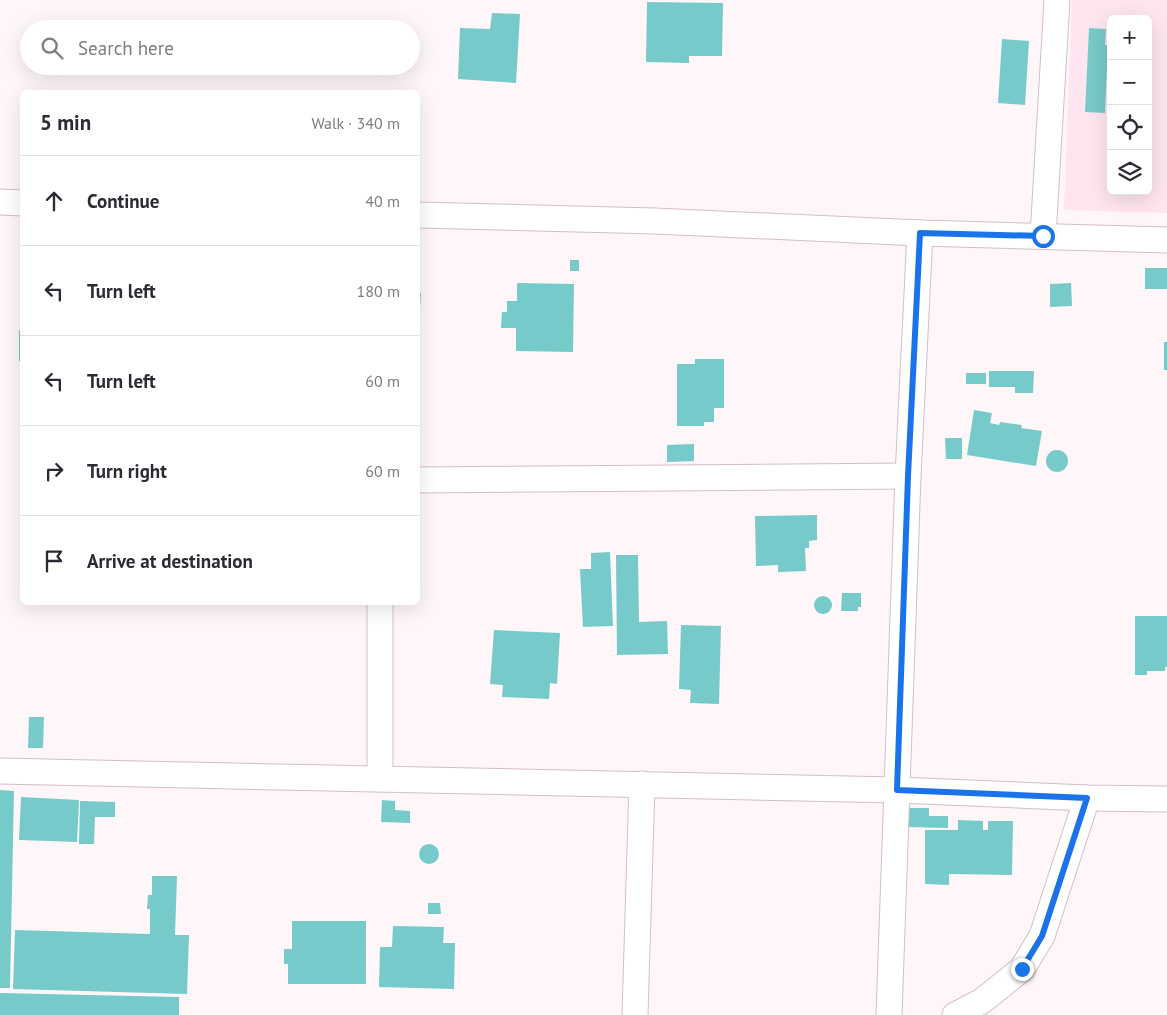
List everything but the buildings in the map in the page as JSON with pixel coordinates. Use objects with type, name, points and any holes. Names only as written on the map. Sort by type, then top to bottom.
[{"type":"street","points":[[1043,236],[1057,0]]},
{"type":"street","points":[[0,202],[20,203]]},
{"type":"street","points":[[420,215],[655,221],[920,233],[1167,240]]},
{"type":"street","points":[[889,1015],[908,476],[920,233]]},
{"type":"street","points":[[420,480],[908,476]]},
{"type":"street","points":[[380,605],[380,779]]},
{"type":"street","points":[[0,771],[897,790],[1087,798],[1167,799]]},
{"type":"street","points":[[635,1015],[642,784]]},
{"type":"street","points":[[955,1015],[982,1001],[1022,969],[1042,936],[1087,798]]},
{"type":"shaded area","points":[[1072,0],[1167,0],[1167,213],[1064,210]]},
{"type":"route","points":[[1022,969],[1042,936],[1087,798],[897,790],[908,476],[920,233],[1043,236]]}]
